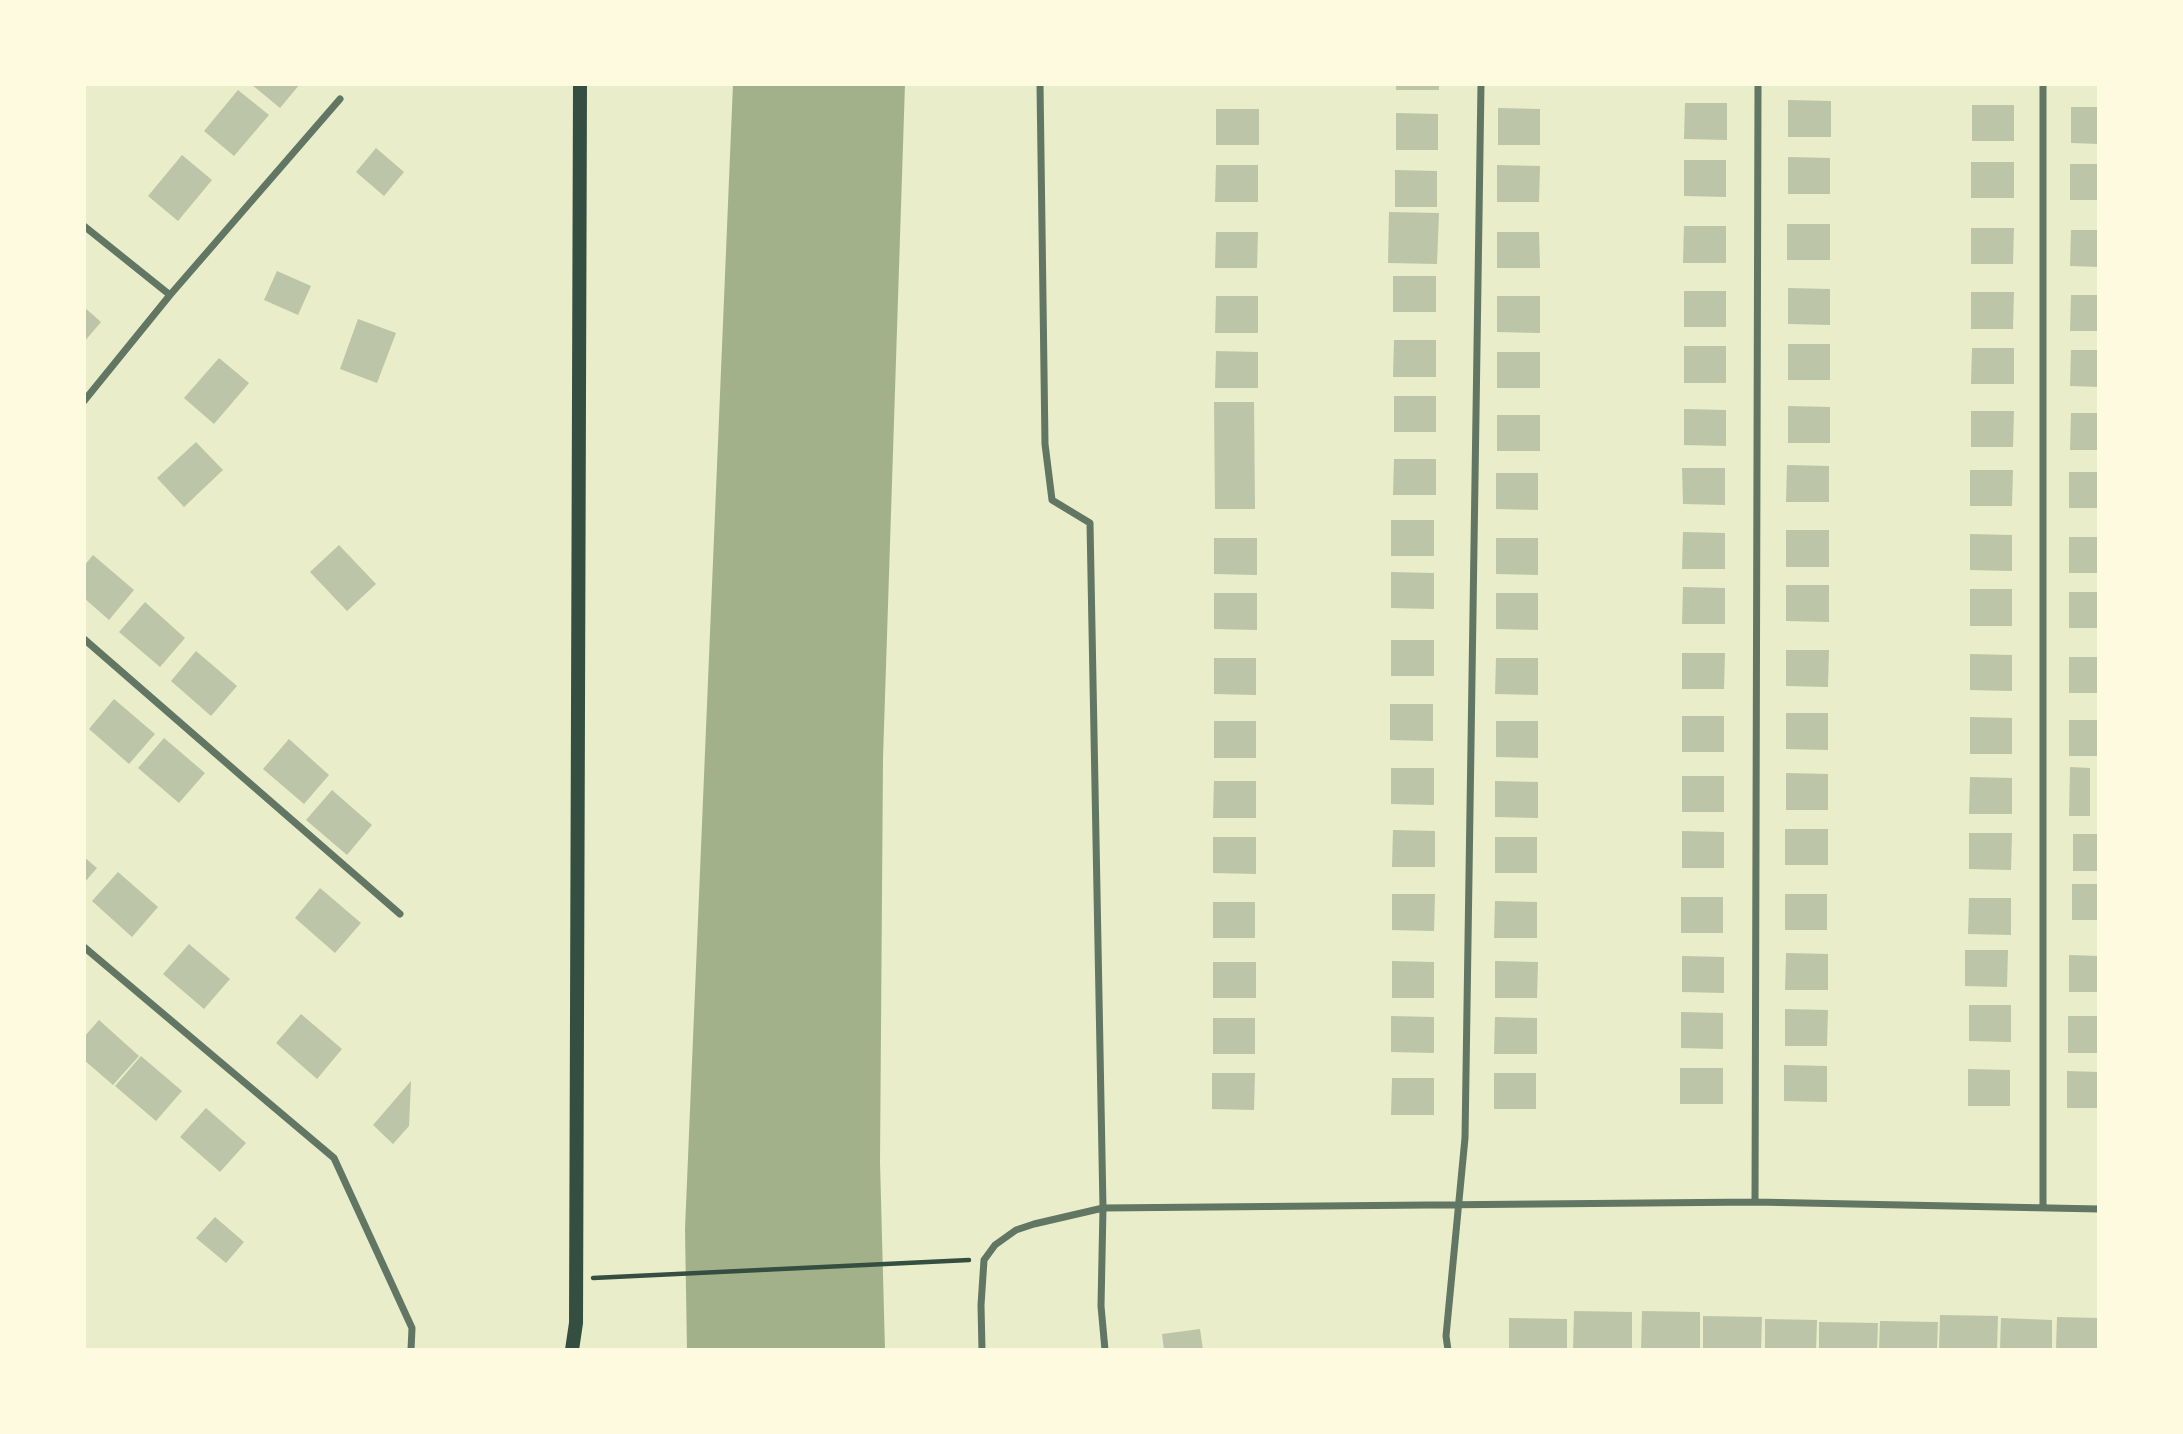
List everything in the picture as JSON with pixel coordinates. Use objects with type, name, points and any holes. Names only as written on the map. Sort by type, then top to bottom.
[{"type":"main road","points":[[572,1350],[576,1323],[580,84]]},
{"type":"street","points":[[1040,84],[1045,444],[1048,472],[1052,500],[1090,523],[1103,1208],[1101,1306],[1105,1350]]},
{"type":"street","points":[[1448,1350],[1446,1336],[1465,1124],[1481,84]]},
{"type":"street","points":[[1755,1202],[1758,84]]},
{"type":"street","points":[[2043,84],[2043,1208]]},
{"type":"street","points":[[84,401],[170,295],[340,99]]},
{"type":"street","points":[[84,226],[170,295]]},
{"type":"street","points":[[84,639],[400,914]]},
{"type":"street","points":[[84,947],[334,1158],[412,1328],[411,1350]]},
{"type":"street","points":[[982,1350],[984,1260],[995,1245],[1016,1230],[1103,1208],[1755,1202],[2099,1209]]},
{"type":"path","points":[[576,1279],[955,1261]]},
{"type":"shaded area","points":[[733,84],[905,84],[883,758],[880,1162],[885,1350],[687,1350],[685,1229]]},
{"type":"building","points":[[251,84],[300,84],[280,108]]},
{"type":"building","points":[[1396,84],[1439,84],[1439,90],[1396,90]]},
{"type":"building","points":[[238,90],[269,115],[234,156],[204,131]]},
{"type":"building","points":[[1788,100],[1831,101],[1831,137],[1788,137]]},
{"type":"building","points":[[1685,103],[1727,103],[1727,140],[1684,139]]},
{"type":"building","points":[[1972,105],[2014,105],[2014,141],[1972,141]]},
{"type":"building","points":[[2071,107],[2099,107],[2099,144],[2071,143]]},
{"type":"building","points":[[1498,108],[1540,109],[1540,145],[1498,145]]},
{"type":"building","points":[[1216,109],[1259,109],[1259,145],[1216,145]]},
{"type":"building","points":[[1396,113],[1438,114],[1438,150],[1396,150]]},
{"type":"building","points":[[376,148],[404,172],[384,196],[356,172]]},
{"type":"building","points":[[182,155],[212,180],[178,221],[148,196]]},
{"type":"building","points":[[1788,157],[1830,158],[1830,194],[1788,194]]},
{"type":"building","points":[[1684,160],[1726,160],[1726,197],[1684,196]]},
{"type":"building","points":[[1971,162],[2014,162],[2014,198],[1971,198]]},
{"type":"building","points":[[2070,164],[2099,164],[2099,200],[2070,200]]},
{"type":"building","points":[[1216,165],[1258,165],[1258,202],[1215,202]]},
{"type":"building","points":[[1497,165],[1540,166],[1539,202],[1497,202]]},
{"type":"building","points":[[1395,170],[1437,171],[1437,207],[1395,207]]},
{"type":"building","points":[[1389,212],[1439,213],[1437,264],[1388,263]]},
{"type":"building","points":[[1787,224],[1830,224],[1830,260],[1787,260]]},
{"type":"building","points":[[1684,226],[1726,226],[1726,263],[1683,263]]},
{"type":"building","points":[[1971,228],[2014,228],[2013,264],[1971,264]]},
{"type":"building","points":[[2071,230],[2099,230],[2099,267],[2070,266]]},
{"type":"building","points":[[1216,232],[1258,232],[1257,268],[1215,268]]},
{"type":"building","points":[[1497,232],[1539,232],[1540,268],[1497,268]]},
{"type":"building","points":[[277,271],[311,286],[298,315],[264,300]]},
{"type":"building","points":[[1393,276],[1436,276],[1436,312],[1393,312]]},
{"type":"building","points":[[1788,288],[1830,289],[1830,325],[1788,324]]},
{"type":"building","points":[[1684,291],[1726,291],[1726,327],[1684,327]]},
{"type":"building","points":[[1971,292],[2014,292],[2013,329],[1971,329]]},
{"type":"building","points":[[2071,295],[2099,295],[2099,331],[2070,331]]},
{"type":"building","points":[[1216,296],[1258,296],[1258,333],[1215,333]]},
{"type":"building","points":[[1497,296],[1540,296],[1540,333],[1497,332]]},
{"type":"building","points":[[84,307],[101,322],[84,342]]},
{"type":"building","points":[[358,319],[396,333],[377,383],[340,369]]},
{"type":"building","points":[[1394,340],[1436,340],[1436,377],[1393,377]]},
{"type":"building","points":[[1788,344],[1830,344],[1830,380],[1788,380]]},
{"type":"building","points":[[1684,346],[1726,346],[1726,383],[1684,383]]},
{"type":"building","points":[[1972,348],[2014,348],[2014,384],[1971,384]]},
{"type":"building","points":[[2071,350],[2099,350],[2099,387],[2070,386]]},
{"type":"building","points":[[1216,351],[1258,352],[1258,388],[1215,388]]},
{"type":"building","points":[[1497,352],[1540,352],[1540,388],[1497,388]]},
{"type":"building","points":[[219,358],[249,383],[214,424],[184,398]]},
{"type":"building","points":[[1394,396],[1436,396],[1436,432],[1394,432]]},
{"type":"building","points":[[1214,402],[1254,402],[1255,509],[1215,509]]},
{"type":"building","points":[[1788,406],[1830,407],[1830,443],[1788,443]]},
{"type":"building","points":[[1684,409],[1726,410],[1726,446],[1684,445]]},
{"type":"building","points":[[1971,411],[2014,411],[2013,447],[1971,447]]},
{"type":"building","points":[[2071,413],[2099,413],[2099,450],[2070,450]]},
{"type":"building","points":[[1497,415],[1540,415],[1540,451],[1497,451]]},
{"type":"building","points":[[196,442],[223,470],[184,507],[157,478]]},
{"type":"building","points":[[1394,459],[1436,459],[1436,495],[1393,495]]},
{"type":"building","points":[[1787,465],[1829,466],[1829,502],[1786,502]]},
{"type":"building","points":[[1682,468],[1725,468],[1725,505],[1683,504]]},
{"type":"building","points":[[1970,470],[2013,470],[2012,506],[1970,506]]},
{"type":"building","points":[[2069,472],[2099,472],[2099,508],[2069,508]]},
{"type":"building","points":[[1496,473],[1538,473],[1538,510],[1496,509]]},
{"type":"building","points":[[1391,520],[1434,520],[1434,556],[1391,556]]},
{"type":"building","points":[[1786,530],[1829,530],[1829,567],[1786,567]]},
{"type":"building","points":[[1683,532],[1725,533],[1725,569],[1682,569]]},
{"type":"building","points":[[1970,534],[2012,535],[2012,571],[1970,570]]},
{"type":"building","points":[[2069,537],[2099,537],[2099,573],[2069,573]]},
{"type":"building","points":[[1214,538],[1257,538],[1257,575],[1214,574]]},
{"type":"building","points":[[1496,538],[1538,538],[1538,575],[1496,574]]},
{"type":"building","points":[[339,545],[376,584],[347,611],[310,572]]},
{"type":"building","points":[[93,555],[134,590],[109,620],[84,598],[84,566]]},
{"type":"building","points":[[1391,572],[1434,573],[1434,609],[1391,608]]},
{"type":"building","points":[[1786,585],[1829,585],[1829,622],[1786,621]]},
{"type":"building","points":[[1683,587],[1725,588],[1725,624],[1682,624]]},
{"type":"building","points":[[1970,589],[2012,589],[2012,626],[1970,626]]},
{"type":"building","points":[[2069,592],[2099,592],[2099,628],[2069,628]]},
{"type":"building","points":[[1214,593],[1257,593],[1257,630],[1214,629]]},
{"type":"building","points":[[1496,593],[1538,593],[1538,630],[1496,629]]},
{"type":"building","points":[[145,602],[185,638],[160,667],[119,632]]},
{"type":"building","points":[[1391,640],[1434,640],[1434,676],[1391,676]]},
{"type":"building","points":[[1786,650],[1829,650],[1828,687],[1786,686]]},
{"type":"building","points":[[196,651],[237,686],[211,716],[171,681]]},
{"type":"building","points":[[1682,653],[1725,653],[1724,689],[1682,689]]},
{"type":"building","points":[[1970,654],[2012,655],[2012,691],[1970,690]]},
{"type":"building","points":[[2069,657],[2099,657],[2099,693],[2069,693]]},
{"type":"building","points":[[1214,658],[1256,658],[1256,695],[1214,694]]},
{"type":"building","points":[[1496,658],[1538,658],[1538,695],[1495,694]]},
{"type":"building","points":[[114,699],[155,734],[129,764],[89,729]]},
{"type":"building","points":[[1390,704],[1433,704],[1433,741],[1390,740]]},
{"type":"building","points":[[1786,713],[1828,713],[1828,750],[1786,749]]},
{"type":"building","points":[[1682,716],[1724,716],[1724,752],[1682,752]]},
{"type":"building","points":[[1970,717],[2012,718],[2012,754],[1970,754]]},
{"type":"building","points":[[2069,720],[2099,720],[2099,756],[2069,756]]},
{"type":"building","points":[[1214,721],[1256,721],[1256,758],[1214,758]]},
{"type":"building","points":[[1496,721],[1538,721],[1538,758],[1496,757]]},
{"type":"building","points":[[164,738],[205,773],[179,803],[138,768]]},
{"type":"building","points":[[289,739],[329,775],[304,804],[263,769]]},
{"type":"building","points":[[2070,767],[2090,768],[2090,816],[2069,816]]},
{"type":"building","points":[[1391,768],[1434,768],[1434,805],[1391,804]]},
{"type":"building","points":[[1786,773],[1828,774],[1828,810],[1786,810]]},
{"type":"building","points":[[1682,776],[1724,776],[1724,812],[1682,812]]},
{"type":"building","points":[[1970,777],[2012,778],[2012,814],[1969,814]]},
{"type":"building","points":[[1214,781],[1256,781],[1256,818],[1213,818]]},
{"type":"building","points":[[1495,781],[1538,782],[1538,818],[1495,817]]},
{"type":"building","points":[[332,790],[372,825],[347,855],[306,820]]},
{"type":"building","points":[[1785,829],[1828,829],[1828,865],[1785,865]]},
{"type":"building","points":[[1393,830],[1435,831],[1435,867],[1392,867]]},
{"type":"building","points":[[1682,831],[1724,832],[1724,868],[1682,868]]},
{"type":"building","points":[[1969,833],[2012,833],[2011,870],[1969,869]]},
{"type":"building","points":[[2073,834],[2099,834],[2099,871],[2073,871]]},
{"type":"building","points":[[1213,837],[1256,837],[1256,874],[1213,873]]},
{"type":"building","points":[[1495,837],[1537,837],[1537,873],[1495,873]]},
{"type":"building","points":[[84,857],[97,868],[84,883]]},
{"type":"building","points":[[118,872],[158,907],[132,937],[92,901]]},
{"type":"building","points":[[2072,884],[2099,884],[2099,920],[2072,920]]},
{"type":"building","points":[[320,888],[361,923],[335,953],[295,918]]},
{"type":"building","points":[[1392,894],[1435,894],[1434,931],[1392,930]]},
{"type":"building","points":[[1785,894],[1827,894],[1827,930],[1785,930]]},
{"type":"building","points":[[1681,897],[1723,897],[1723,933],[1681,933]]},
{"type":"building","points":[[1969,898],[2011,898],[2011,935],[1968,934]]},
{"type":"building","points":[[1495,901],[1537,902],[1537,938],[1494,938]]},
{"type":"building","points":[[1213,902],[1255,902],[1255,938],[1213,938]]},
{"type":"building","points":[[189,944],[230,979],[204,1009],[163,974]]},
{"type":"building","points":[[1965,950],[2008,950],[2007,987],[1965,986]]},
{"type":"building","points":[[1786,953],[1828,954],[1828,990],[1785,990]]},
{"type":"building","points":[[2069,955],[2099,956],[2099,992],[2069,992]]},
{"type":"building","points":[[1682,956],[1724,957],[1724,993],[1682,992]]},
{"type":"building","points":[[1392,961],[1434,962],[1434,998],[1392,998]]},
{"type":"building","points":[[1495,961],[1538,962],[1537,998],[1495,998]]},
{"type":"building","points":[[1213,962],[1256,962],[1256,998],[1213,998]]},
{"type":"building","points":[[1969,1005],[2011,1005],[2011,1042],[1969,1041]]},
{"type":"building","points":[[1785,1009],[1828,1010],[1827,1046],[1785,1046]]},
{"type":"building","points":[[1681,1012],[1723,1013],[1723,1049],[1681,1048]]},
{"type":"building","points":[[301,1014],[342,1049],[317,1079],[276,1043]]},
{"type":"building","points":[[1391,1016],[1434,1017],[1434,1053],[1391,1052]]},
{"type":"building","points":[[2068,1016],[2099,1016],[2099,1053],[2068,1053]]},
{"type":"building","points":[[1495,1017],[1537,1018],[1537,1054],[1494,1054]]},
{"type":"building","points":[[1213,1018],[1255,1018],[1255,1054],[1213,1054]]},
{"type":"building","points":[[99,1020],[139,1056],[113,1085],[84,1060],[84,1037]]},
{"type":"building","points":[[141,1056],[182,1091],[156,1121],[115,1086]]},
{"type":"building","points":[[1784,1065],[1827,1066],[1827,1102],[1784,1101]]},
{"type":"building","points":[[1680,1068],[1723,1068],[1723,1104],[1680,1104]]},
{"type":"building","points":[[1968,1069],[2010,1070],[2010,1106],[1968,1106]]},
{"type":"building","points":[[2067,1071],[2099,1072],[2099,1108],[2067,1108]]},
{"type":"building","points":[[1212,1073],[1255,1073],[1254,1110],[1212,1109]]},
{"type":"building","points":[[1494,1073],[1536,1073],[1536,1109],[1494,1109]]},
{"type":"building","points":[[1392,1078],[1434,1078],[1434,1115],[1391,1115]]},
{"type":"building","points":[[411,1081],[409,1126],[393,1144],[373,1125]]},
{"type":"building","points":[[206,1108],[246,1143],[220,1172],[180,1137]]},
{"type":"building","points":[[215,1217],[244,1242],[226,1263],[196,1238]]},
{"type":"building","points":[[1574,1311],[1632,1312],[1632,1350],[1573,1350]]},
{"type":"building","points":[[1642,1311],[1700,1312],[1700,1350],[1641,1350]]},
{"type":"building","points":[[1940,1315],[1998,1316],[1997,1350],[1939,1350]]},
{"type":"building","points":[[1703,1316],[1762,1317],[1761,1350],[1703,1350]]},
{"type":"building","points":[[2057,1317],[2099,1318],[2099,1350],[2056,1350]]},
{"type":"building","points":[[1509,1318],[1567,1319],[1567,1350],[1509,1350]]},
{"type":"building","points":[[2001,1318],[2052,1320],[2052,1350],[2000,1350]]},
{"type":"building","points":[[1765,1319],[1817,1320],[1816,1350],[1765,1350]]},
{"type":"building","points":[[1880,1321],[1938,1322],[1937,1350],[1879,1350]]},
{"type":"building","points":[[1819,1322],[1878,1323],[1877,1350],[1819,1350]]},
{"type":"building","points":[[1200,1329],[1203,1350],[1164,1350],[1162,1334]]}]
